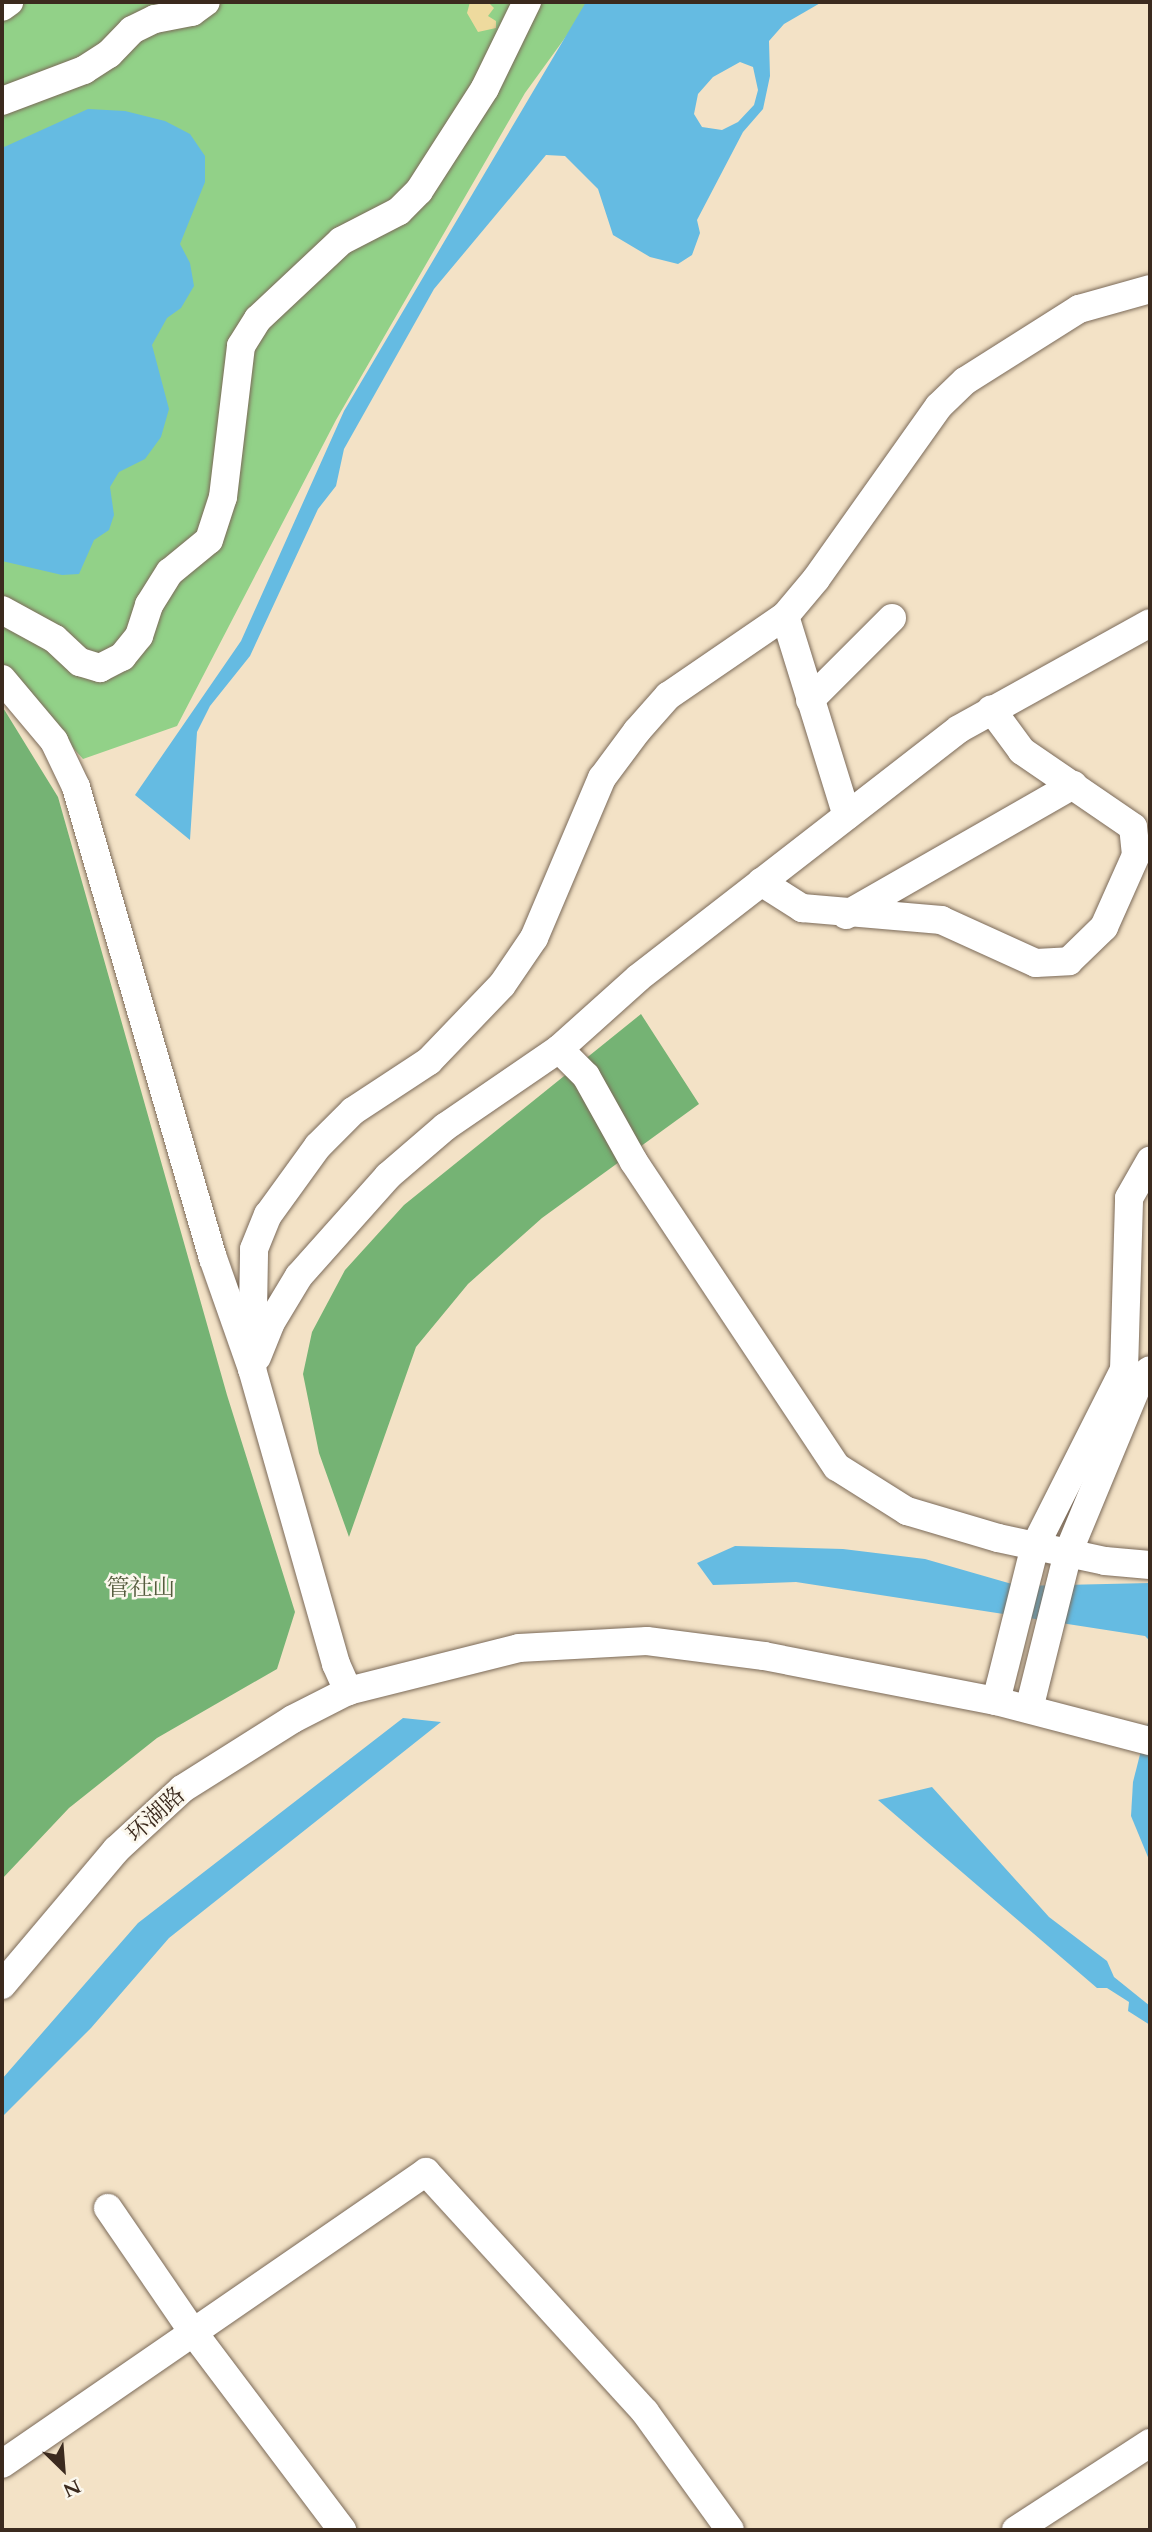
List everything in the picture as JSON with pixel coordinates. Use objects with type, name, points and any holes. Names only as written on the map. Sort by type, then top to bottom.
[{"type":"street","points":[[2,7],[9,2]]},
{"type":"street","points":[[2,101],[84,70],[109,54],[132,30],[155,19],[192,12],[206,2]]},
{"type":"street","points":[[2,610],[55,639],[80,662],[100,668],[121,657],[139,636],[149,605],[170,572],[209,540],[223,497],[241,346],[258,319],[341,241],[399,211],[419,191],[485,88],[527,2]]},
{"type":"street","points":[[252,1369],[251,1286],[254,1249],[268,1215],[318,1146],[353,1111],[429,1061],[502,985],[534,938],[602,778],[638,731],[668,696],[785,616],[816,579],[939,406],[965,381],[1079,309],[1150,289]]},
{"type":"street","points":[[785,616],[846,816]]},
{"type":"street","points":[[810,700],[892,618]]},
{"type":"street","points":[[252,1369],[270,1324],[299,1276],[388,1176],[445,1127],[559,1049],[638,978],[846,816],[991,709],[1150,623]]},
{"type":"street","points":[[2,679],[54,741],[76,788],[213,1258],[252,1369],[336,1664],[348,1691]]},
{"type":"street","points":[[761,882],[802,908],[846,915],[941,920],[1036,963],[1069,961],[1104,927],[1136,855],[1133,827],[1022,751],[991,709]]},
{"type":"street","points":[[846,915],[1073,785]]},
{"type":"street","points":[[559,1049],[586,1076],[634,1161],[837,1467],[907,1511],[1035,1546],[1150,1565]]},
{"type":"street","points":[[1030,1709],[1068,1553],[1138,1372],[1139,1309],[1129,1198],[1150,1161]]},
{"type":"street","points":[[213,1258],[231,1278],[251,1286],[275,1285],[299,1276]]},
{"type":"street","points":[[996,1701],[1035,1546],[1138,1372]]},
{"type":"street","name":"环湖路","points":[[2,1985],[116,1850],[182,1789],[293,1719],[348,1691],[519,1648],[647,1641],[764,1656],[996,1701],[1137,1737]]},
{"type":"street","points":[[2,2464],[426,2172],[645,2412],[730,2530]]},
{"type":"street","points":[[108,2208],[193,2332],[342,2530]]},
{"type":"street","points":[[1016,2530],[1150,2443]]},
{"type":"green space","points":[[2,2],[591,2],[525,93],[336,420],[177,726],[83,759],[2,668]]},
{"type":"green space","name":"管社山","points":[[2,706],[58,797],[227,1395],[295,1612],[277,1669],[157,1738],[69,1808],[2,1879]]},
{"type":"green space","points":[[641,1014],[699,1104],[542,1218],[468,1284],[416,1347],[349,1537],[319,1453],[303,1374],[312,1332],[345,1270],[404,1205]]},
{"type":"sand","points":[[470,2],[488,2],[494,8],[488,16],[496,21],[496,28],[478,32],[467,13]]},
{"type":"water","points":[[586,2],[822,2],[784,24],[769,41],[770,76],[763,109],[743,132],[697,220],[700,233],[692,255],[678,264],[650,257],[613,235],[598,189],[565,156],[546,155],[434,289],[344,449],[336,486],[318,509],[250,656],[210,706],[197,732],[190,840],[135,795],[241,641],[344,411]],"holes":[[[740,62],[753,67],[758,90],[754,105],[738,122],[722,130],[702,127],[694,114],[698,94],[713,77]]]},
{"type":"water","points":[[88,109],[125,111],[165,121],[190,134],[205,156],[205,182],[180,244],[190,263],[194,286],[181,308],[167,318],[152,345],[169,409],[161,437],[145,459],[119,472],[110,487],[114,515],[109,530],[94,540],[79,574],[62,575],[2,561],[2,148]]},
{"type":"water","points":[[735,1546],[843,1549],[925,1559],[1019,1586],[1150,1583],[1150,1641],[1145,1636],[796,1582],[713,1585],[697,1563]]},
{"type":"water","points":[[1150,1715],[1150,1862],[1131,1816],[1133,1782]]},
{"type":"water","points":[[403,1718],[441,1722],[169,1938],[91,2028],[2,2117],[2,2079],[138,1923]]},
{"type":"water","points":[[932,1787],[1049,1917],[1107,1961],[1114,1977],[1150,2006],[1150,2025],[1128,2011],[1129,2002],[1107,1988],[1097,1988],[878,1800]]}]
